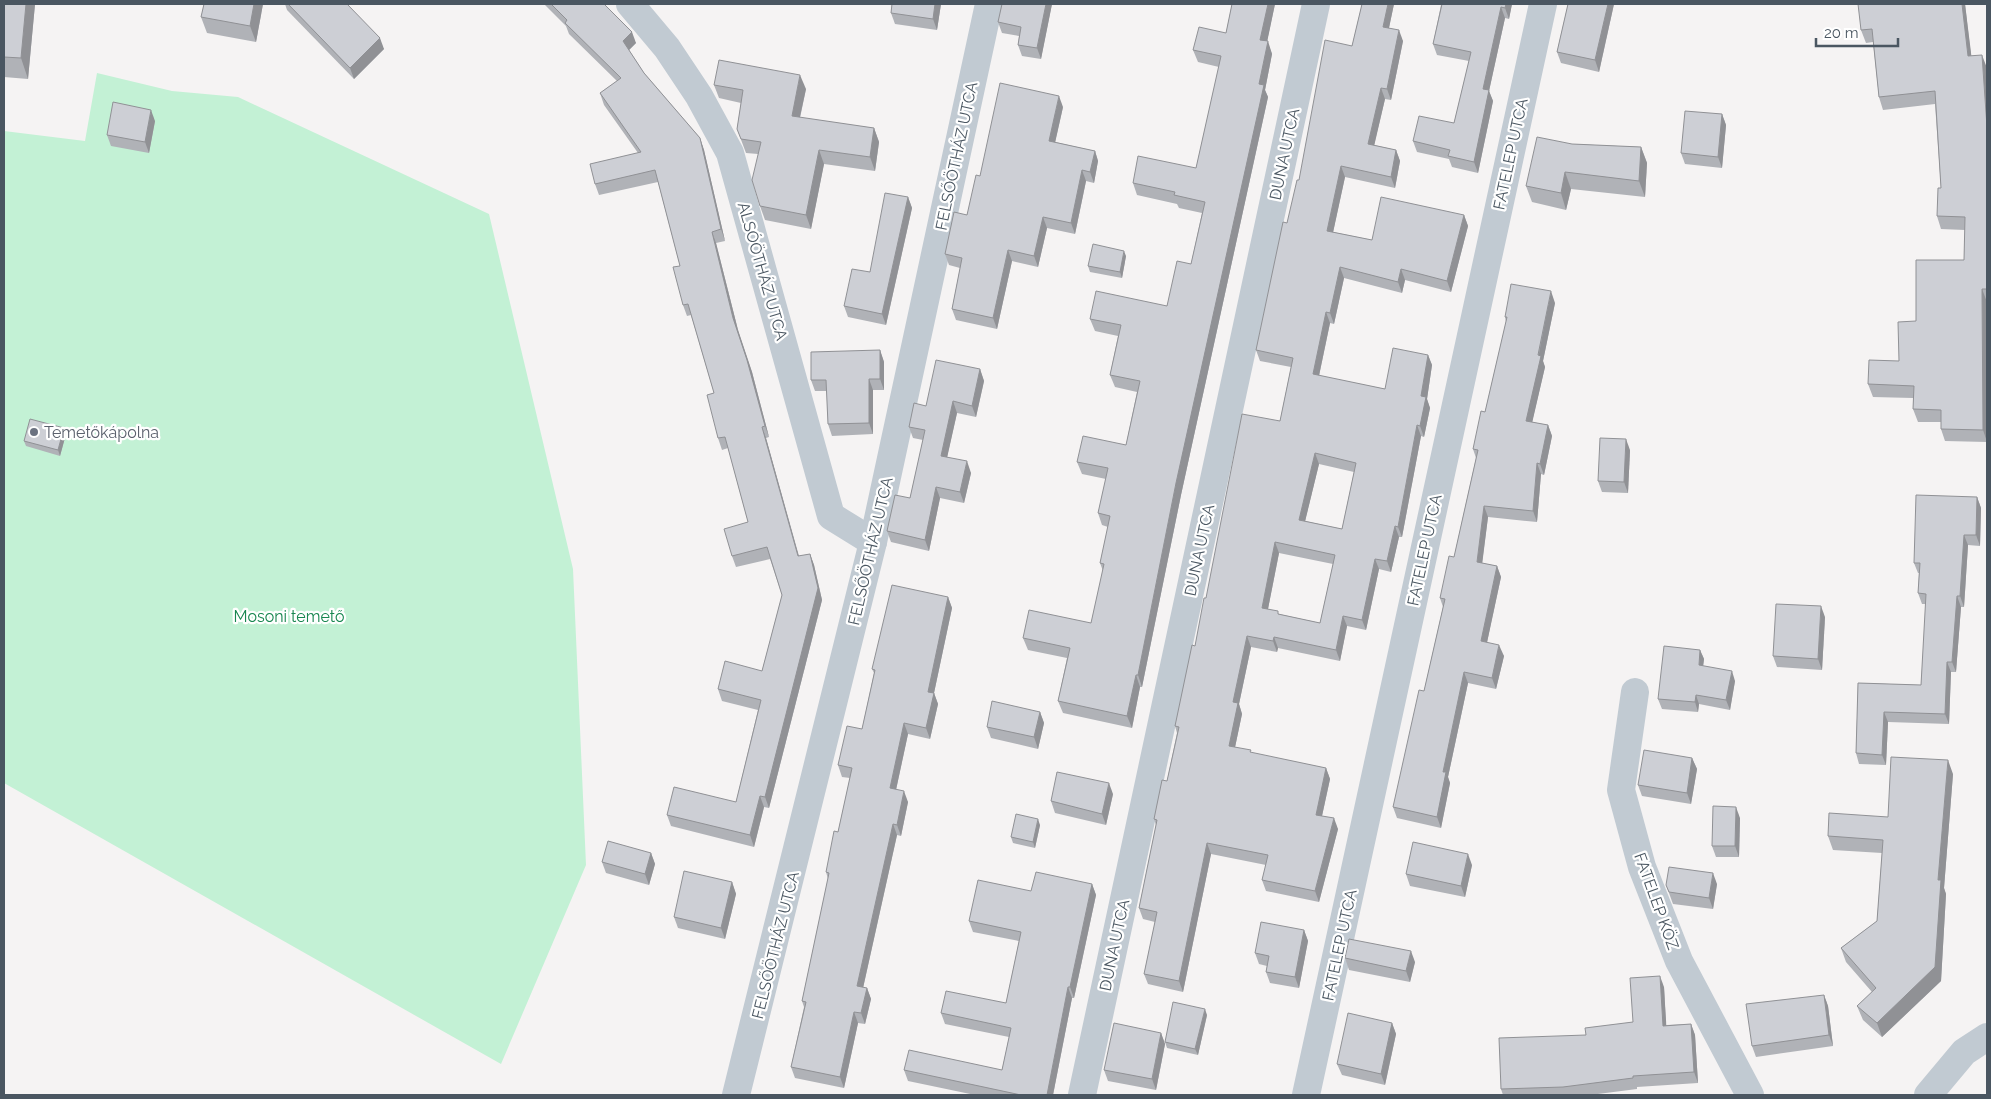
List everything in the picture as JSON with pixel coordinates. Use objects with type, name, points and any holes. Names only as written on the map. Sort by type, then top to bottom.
[{"type":"street","name":"ALSÓÖTHÁZ UTCA","points":[[630,4],[667,48],[699,96],[730,153],[831,516],[873,542]]},
{"type":"street","name":"FELSŐÖTHÁZ UTCA","points":[[736,1095],[873,542],[989,4]]},
{"type":"street","name":"DUNA UTCA","points":[[1082,1095],[1316,4]]},
{"type":"street","name":"FATELEP UTCA","points":[[1306,1095],[1543,4]]},
{"type":"street","name":"FATELEP KÖZ","points":[[1635,692],[1621,790],[1642,867],[1679,961],[1750,1095]]},
{"type":"street","points":[[1928,1095],[1964,1052],[1987,1037]]},
{"type":"green space","name":"Mosoni temető","points":[[97,73],[172,91],[238,97],[489,214],[573,569],[586,865],[501,1064],[4,783],[4,131],[85,141]]},
{"type":"building","points":[[4,4],[26,4],[21,58],[4,57]]},
{"type":"building","points":[[204,4],[254,4],[250,26],[201,17]]},
{"type":"building","points":[[288,4],[347,4],[380,38],[350,68]]},
{"type":"building","points":[[551,4],[604,4],[632,32],[623,41],[644,73],[700,138],[721,229],[712,232],[733,318],[747,360],[765,426],[762,427],[798,556],[810,554],[818,588],[765,797],[760,796],[750,835],[667,815],[674,787],[736,802],[761,700],[718,689],[725,661],[762,671],[782,595],[767,547],[732,556],[724,529],[748,522],[725,437],[718,438],[707,395],[714,393],[688,304],[683,305],[673,267],[680,266],[655,170],[595,184],[590,164],[641,152],[600,93],[621,78],[565,23],[567,20]]},
{"type":"building","points":[[892,4],[935,4],[933,19],[891,13]]},
{"type":"building","points":[[1002,4],[1046,4],[1037,48],[1018,45],[1021,27],[998,22]]},
{"type":"building","points":[[1232,4],[1268,4],[1260,40],[1268,41],[1259,84],[1264,85],[1176,483],[1138,675],[1136,675],[1127,716],[1058,701],[1070,648],[1023,638],[1029,610],[1091,623],[1104,564],[1100,563],[1110,516],[1098,513],[1108,468],[1077,462],[1083,436],[1126,445],[1140,381],[1110,375],[1121,325],[1090,319],[1096,291],[1167,306],[1177,261],[1191,264],[1205,202],[1174,195],[1175,192],[1133,183],[1138,156],[1196,168],[1221,56],[1193,50],[1199,27],[1226,33]]},
{"type":"building","points":[[1362,4],[1388,4],[1383,27],[1399,30],[1387,89],[1381,88],[1368,144],[1396,150],[1391,177],[1341,166],[1327,231],[1372,240],[1381,197],[1464,215],[1447,281],[1401,269],[1398,282],[1340,267],[1330,313],[1326,312],[1313,374],[1385,389],[1393,348],[1428,355],[1421,396],[1426,397],[1420,426],[1417,425],[1398,527],[1395,526],[1387,561],[1375,559],[1362,620],[1343,616],[1336,650],[1274,637],[1273,641],[1247,636],[1233,702],[1238,703],[1229,746],[1326,768],[1316,815],[1334,818],[1315,891],[1262,880],[1268,855],[1207,843],[1179,981],[1144,974],[1157,912],[1139,908],[1157,820],[1154,819],[1162,780],[1167,781],[1179,727],[1175,726],[1192,645],[1195,646],[1204,598],[1206,598],[1242,414],[1280,421],[1293,358],[1256,350],[1283,222],[1287,223],[1297,180],[1299,180],[1325,40],[1352,46]],"holes":[[[1315,453],[1356,463],[1342,529],[1299,520]],[[1275,542],[1335,555],[1320,623],[1278,614],[1278,611],[1262,608]]]},
{"type":"building","points":[[1442,4],[1506,4],[1505,8],[1501,7],[1483,89],[1489,90],[1474,162],[1448,156],[1450,150],[1413,141],[1419,116],[1454,123],[1471,52],[1433,44]]},
{"type":"building","points":[[1568,4],[1608,4],[1595,60],[1557,52]]},
{"type":"building","points":[[1858,4],[1962,4],[1968,56],[1982,55],[1987,127],[1987,289],[1982,289],[1983,430],[1941,429],[1941,410],[1913,409],[1914,386],[1868,384],[1869,360],[1899,361],[1898,322],[1916,321],[1916,260],[1964,260],[1965,217],[1937,216],[1938,188],[1941,188],[1935,91],[1879,97],[1872,29],[1861,30]]},
{"type":"building","points":[[719,60],[800,75],[792,116],[874,128],[870,157],[819,150],[806,215],[760,206],[752,180],[761,142],[741,139],[737,129],[743,90],[714,85]]},
{"type":"building","points":[[1000,83],[1059,96],[1049,141],[1095,151],[1090,172],[1082,170],[1071,223],[1043,217],[1034,256],[1008,250],[993,318],[952,309],[962,258],[945,254],[954,212],[967,215],[976,175],[980,176]]},
{"type":"building","points":[[113,102],[151,110],[145,142],[107,135]]},
{"type":"building","points":[[1685,111],[1722,114],[1718,157],[1681,153]]},
{"type":"building","points":[[1537,137],[1572,144],[1641,147],[1639,181],[1565,172],[1561,193],[1526,186]]},
{"type":"building","points":[[885,193],[908,197],[882,314],[844,306],[852,269],[870,272]]},
{"type":"building","points":[[1093,244],[1124,251],[1120,272],[1088,266]]},
{"type":"building","points":[[1511,284],[1551,291],[1538,355],[1541,356],[1526,421],[1548,425],[1540,464],[1537,463],[1533,511],[1484,506],[1477,562],[1497,566],[1481,641],[1499,645],[1492,678],[1464,672],[1443,772],[1446,772],[1437,817],[1393,807],[1419,690],[1424,691],[1445,599],[1440,598],[1449,556],[1454,557],[1478,450],[1473,449],[1481,411],[1485,412],[1507,317],[1505,317]]},
{"type":"building","points":[[880,350],[880,379],[869,379],[869,423],[828,424],[826,380],[811,380],[811,352]]},
{"type":"building","points":[[936,360],[980,369],[972,406],[953,401],[941,456],[967,461],[960,492],[936,487],[925,540],[887,531],[895,495],[910,498],[925,430],[909,427],[914,403],[926,406]]},
{"type":"building","points":[[30,419],[64,428],[58,450],[24,441]]},
{"type":"building","points":[[1600,438],[1626,439],[1624,482],[1598,481]]},
{"type":"building","points":[[1916,495],[1977,497],[1976,535],[1964,535],[1960,596],[1957,596],[1952,662],[1947,662],[1945,714],[1884,712],[1882,755],[1856,753],[1858,683],[1921,685],[1926,594],[1918,593],[1920,563],[1914,563]]},
{"type":"building","points":[[892,585],[948,597],[928,692],[934,693],[926,728],[904,723],[890,788],[904,791],[897,825],[893,824],[857,986],[867,988],[861,1013],[854,1012],[840,1077],[791,1067],[806,1002],[802,1001],[829,873],[826,872],[834,831],[838,832],[852,768],[838,765],[847,726],[862,729],[875,670],[872,669]]},
{"type":"building","points":[[1776,604],[1821,606],[1818,659],[1773,656]]},
{"type":"building","points":[[1664,646],[1700,650],[1699,665],[1732,671],[1726,700],[1696,695],[1695,702],[1658,699]]},
{"type":"building","points":[[992,701],[1040,712],[1034,737],[987,727]]},
{"type":"building","points":[[1644,750],[1692,758],[1687,793],[1638,785]]},
{"type":"building","points":[[1891,757],[1948,760],[1938,880],[1941,880],[1935,967],[1877,1023],[1857,1006],[1876,988],[1841,948],[1877,921],[1883,840],[1828,836],[1829,813],[1888,817]]},
{"type":"building","points":[[1057,772],[1109,783],[1102,814],[1051,801]]},
{"type":"building","points":[[1713,806],[1736,807],[1735,846],[1712,846]]},
{"type":"building","points":[[1016,814],[1038,819],[1033,842],[1011,837]]},
{"type":"building","points":[[608,841],[651,853],[645,874],[602,862]]},
{"type":"building","points":[[1413,842],[1468,854],[1461,886],[1406,874]]},
{"type":"building","points":[[1669,867],[1713,873],[1709,898],[1669,892],[1666,885]]},
{"type":"building","points":[[684,871],[732,882],[721,928],[674,917]]},
{"type":"building","points":[[1036,872],[1092,884],[1070,987],[1068,987],[1047,1095],[1021,1095],[904,1070],[909,1050],[1002,1070],[1011,1028],[941,1013],[946,991],[1006,1003],[1021,932],[969,921],[978,880],[1031,891]]},
{"type":"building","points":[[1261,922],[1304,930],[1295,977],[1266,972],[1269,956],[1255,953]]},
{"type":"building","points":[[1349,939],[1411,951],[1406,971],[1345,958]]},
{"type":"building","points":[[1660,976],[1663,1026],[1691,1024],[1694,1072],[1633,1076],[1633,1078],[1563,1087],[1501,1089],[1499,1038],[1586,1035],[1585,1028],[1633,1022],[1630,978]]},
{"type":"building","points":[[1824,995],[1829,1035],[1752,1046],[1746,1004]]},
{"type":"building","points":[[1173,1002],[1205,1009],[1195,1049],[1165,1042]]},
{"type":"building","points":[[1348,1013],[1392,1023],[1381,1074],[1337,1064]]},
{"type":"building","points":[[1114,1023],[1161,1033],[1152,1079],[1104,1070]]},
{"type":"place","name":"Temetőkápolna","points":[[34,432]]}]
